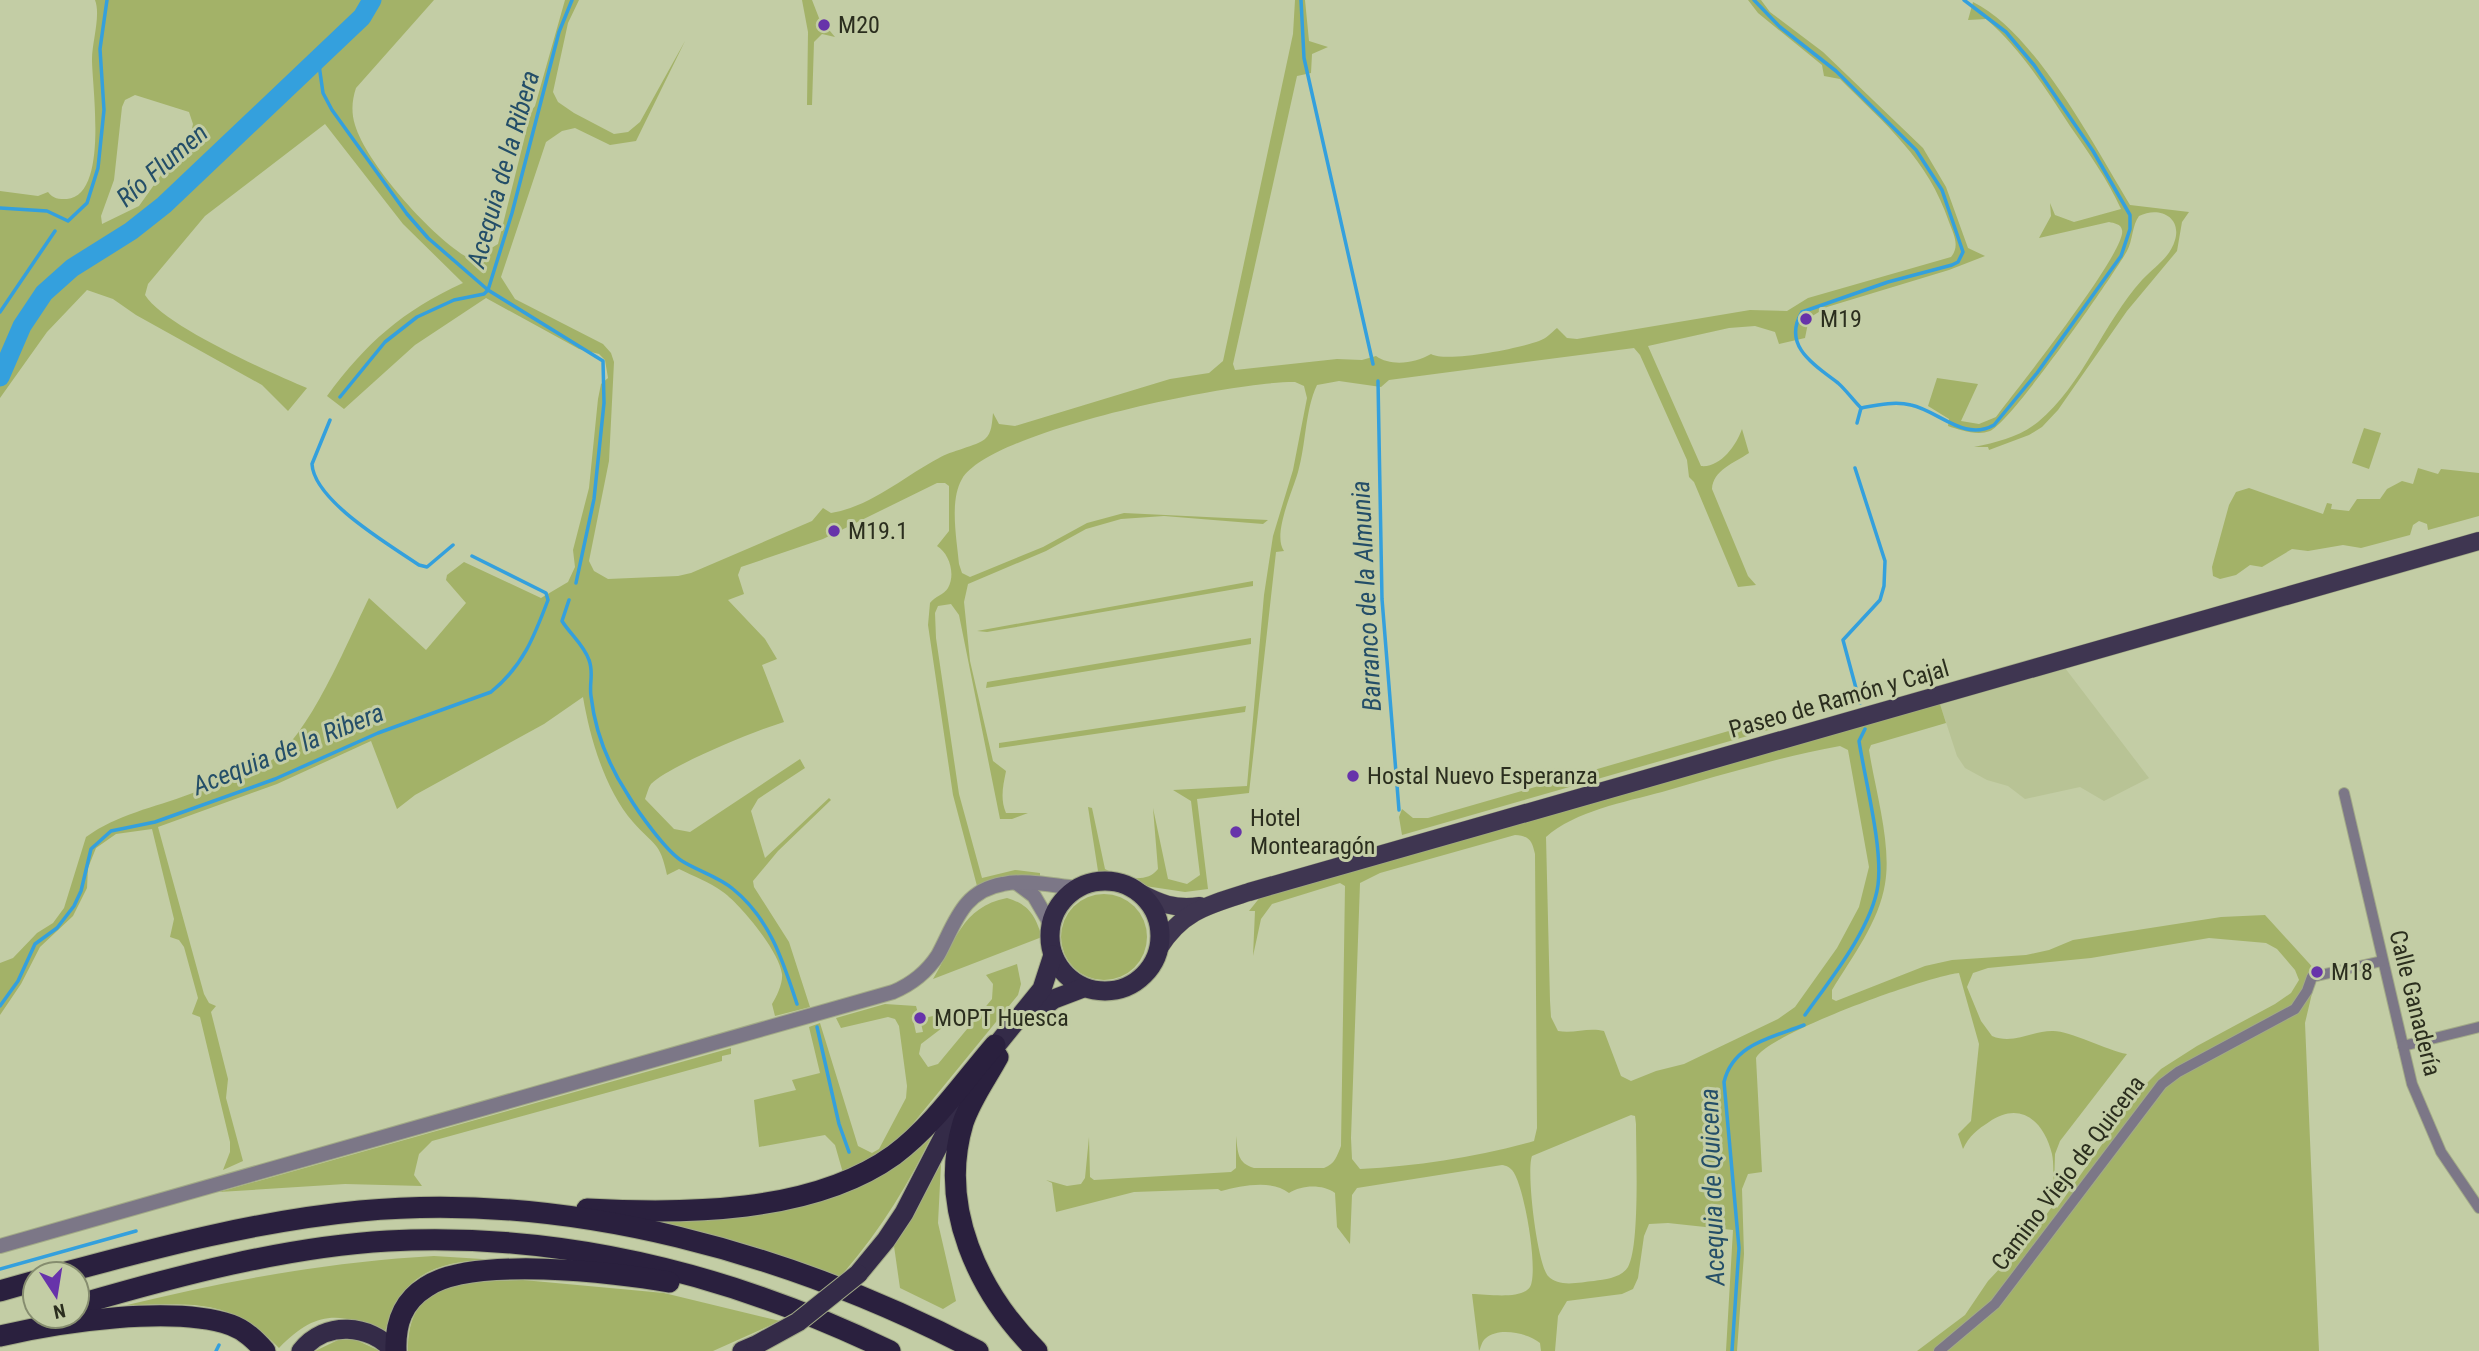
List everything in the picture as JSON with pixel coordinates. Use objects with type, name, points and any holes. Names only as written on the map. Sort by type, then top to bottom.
[{"type":"highway","points":[[91,1265],[192,1238],[266,1223],[401,1208],[512,1205],[678,1211],[739,1206],[821,1189],[861,1174],[894,1154],[934,1118],[1048,994],[1053,956],[1051,925],[1056,910],[1078,888],[1109,881],[1138,892],[1147,901],[1158,923],[1158,948],[1146,973],[1135,982],[1108,991],[1083,988],[1048,994]]},
{"type":"highway","points":[[1053,956],[1069,978],[1083,988]]},
{"type":"highway","points":[[749,1348],[797,1322],[858,1274],[886,1240],[908,1205],[964,1093],[1000,1046]]},
{"type":"highway","points":[[1000,1046],[962,1125],[956,1176],[958,1203],[962,1230],[978,1271],[1004,1314],[1037,1351]]},
{"type":"highway","points":[[401,1208],[544,1215],[641,1229],[699,1242],[813,1276],[933,1328],[978,1351]]},
{"type":"highway","points":[[91,1301],[242,1263],[314,1250],[388,1241],[491,1241],[586,1251],[659,1266],[737,1288],[821,1318],[890,1351]]},
{"type":"highway","points":[[301,1351],[320,1335],[345,1329],[367,1332],[395,1351],[401,1313],[413,1297],[427,1285],[448,1276],[470,1272],[552,1271],[648,1278],[722,1291],[821,1318]]},
{"type":"highway","points":[[0,1291],[21,1285]]},
{"type":"highway","points":[[0,1336],[44,1325],[95,1319],[175,1318],[232,1325],[252,1337],[265,1351]]},
{"type":"highway","points":[[0,1326],[21,1320]]},
{"type":"main road","name":"Paseo de Ramón y Cajal","points":[[1213,903],[2479,541]]},
{"type":"main road","points":[[1138,892],[1163,905],[1183,908],[1213,903]]},
{"type":"main road","points":[[1158,948],[1172,927],[1184,917],[1213,903]]},
{"type":"street","name":"Calle Ganadería","points":[[2344,793],[2403,1046],[2425,1119],[2441,1152],[2479,1208]]},
{"type":"street","points":[[0,1246],[893,992],[912,982],[929,966],[964,904],[993,887],[1013,883],[1078,888]]},
{"type":"street","points":[[1013,883],[1034,896],[1051,925]]},
{"type":"street","name":"Camino Viejo de Quicena","points":[[1939,1351],[1995,1304],[2162,1084],[2178,1072],[2295,1009],[2307,991],[2312,977],[2382,961]]},
{"type":"street","points":[[2403,1046],[2479,1027]]},
{"type":"shaded area","points":[[95,0],[434,0],[356,88],[353,115],[362,142],[388,181],[440,237],[472,260],[498,244],[527,128],[524,120],[535,106],[565,0],[579,0],[568,23],[553,92],[558,102],[614,134],[628,132],[640,122],[685,41],[636,141],[610,145],[575,128],[562,131],[546,142],[501,277],[515,299],[603,344],[611,353],[614,362],[609,461],[589,561],[594,571],[608,579],[691,573],[812,521],[823,508],[831,513],[860,504],[944,455],[985,439],[990,431],[993,413],[999,424],[1015,426],[1170,379],[1209,373],[1223,361],[1293,34],[1295,0],[1305,0],[1309,41],[1328,47],[1312,54],[1311,73],[1297,76],[1233,364],[1235,370],[1337,359],[1362,360],[1376,356],[1396,363],[1418,360],[1431,354],[1467,356],[1530,344],[1542,340],[1557,328],[1567,338],[1577,339],[1750,310],[1787,311],[1808,298],[1951,257],[1956,245],[1953,231],[1930,180],[1904,144],[1840,79],[1824,76],[1822,65],[1758,13],[1748,0],[1761,0],[1770,12],[1823,52],[1923,148],[1946,187],[1968,248],[1985,256],[1949,270],[1827,307],[1809,318],[1805,338],[1779,344],[1775,332],[1755,326],[1729,328],[1648,346],[1701,466],[1721,460],[1736,442],[1742,429],[1749,453],[1720,472],[1712,489],[1748,576],[1756,585],[1738,587],[1694,482],[1689,477],[1687,460],[1640,355],[1634,348],[1389,380],[1381,387],[1339,381],[1317,385],[1310,405],[1298,472],[1280,534],[1284,551],[1276,552],[1249,793],[1197,799],[1208,889],[1185,892],[1092,878],[1098,871],[1088,807],[1092,808],[1105,869],[1133,878],[1147,877],[1158,869],[1153,808],[1168,879],[1187,884],[1200,875],[1191,801],[1173,790],[1247,786],[1264,595],[1273,536],[1293,470],[1307,398],[1304,386],[1295,382],[1171,399],[1064,427],[1018,443],[982,461],[962,479],[956,498],[956,532],[959,564],[962,573],[970,577],[1043,547],[1087,523],[1124,513],[1268,520],[1263,524],[1164,516],[1121,519],[1086,529],[1046,551],[968,584],[964,602],[970,661],[993,761],[1006,771],[1004,808],[1006,813],[1028,813],[1012,819],[1000,819],[959,615],[951,604],[938,606],[935,613],[936,638],[959,794],[982,878],[1015,870],[1040,873],[1040,879],[999,878],[977,886],[953,795],[928,625],[930,603],[946,590],[951,577],[948,559],[937,546],[949,531],[949,486],[937,483],[823,539],[741,567],[738,575],[744,594],[728,600],[765,639],[777,659],[762,665],[784,722],[735,740],[661,776],[651,784],[645,799],[674,829],[690,832],[800,759],[805,768],[758,799],[751,811],[765,858],[829,798],[831,800],[778,851],[753,881],[754,887],[789,942],[810,1007],[775,1016],[772,1004],[782,981],[782,974],[774,953],[758,929],[731,898],[713,885],[679,869],[667,875],[655,844],[633,822],[614,795],[600,763],[583,697],[544,724],[415,795],[397,809],[371,741],[277,784],[158,827],[204,994],[209,1003],[216,1006],[211,1012],[228,1079],[226,1098],[243,1161],[223,1170],[230,1152],[230,1142],[200,1017],[192,1014],[198,998],[184,947],[179,940],[170,937],[174,919],[152,829],[116,834],[96,848],[88,868],[87,888],[73,916],[40,947],[21,984],[0,1015],[0,963],[13,958],[37,933],[53,923],[64,908],[86,837],[123,817],[250,772],[284,750],[313,711],[369,598],[426,650],[466,603],[446,580],[447,575],[464,562],[541,598],[568,582],[575,567],[573,550],[589,488],[598,399],[601,384],[608,378],[605,360],[599,354],[579,349],[486,298],[415,345],[344,409],[327,396],[356,360],[387,330],[422,305],[463,283],[403,224],[325,124],[205,216],[148,284],[145,295],[156,307],[195,334],[307,388],[288,411],[262,385],[136,315],[113,299],[87,290],[47,332],[0,398],[0,191],[38,196],[48,192],[59,199],[67,199],[80,193],[89,179],[95,138],[92,59],[97,6]],"holes":[[[135,95],[189,112],[193,124],[191,133],[139,206],[102,224],[101,216],[114,180],[125,100]]]},
{"type":"shaded area","points":[[802,0],[812,0],[819,18],[835,37],[822,34],[814,42],[812,105],[807,105],[808,32]]},
{"type":"shaded area","points":[[1973,2],[1996,17],[2040,64],[2081,123],[2130,205],[2189,212],[2182,222],[2177,251],[2127,311],[2058,410],[2042,427],[2029,435],[1989,450],[1988,447],[1974,447],[2023,432],[2054,407],[2068,390],[2128,297],[2169,252],[2176,232],[2172,219],[2167,215],[2154,212],[2139,216],[2127,251],[2102,290],[2039,377],[2002,422],[1990,431],[1974,433],[1948,426],[1949,419],[1928,406],[1937,378],[1978,384],[1961,421],[1979,424],[1996,417],[2090,292],[2119,243],[2122,230],[2119,225],[2109,222],[2039,238],[2051,216],[2050,203],[2055,215],[2074,222],[2121,209],[2097,166],[2021,56],[1986,19],[1968,20]]},
{"type":"shaded area","points":[[2364,428],[2381,433],[2369,469],[2352,463]]},
{"type":"shaded area","points":[[2418,468],[2438,474],[2441,469],[2479,473],[2479,516],[2428,530],[2427,524],[2419,521],[2413,525],[2410,535],[2361,548],[2343,545],[2308,551],[2292,549],[2262,567],[2250,565],[2236,575],[2220,579],[2213,576],[2212,567],[2229,505],[2236,492],[2249,488],[2323,514],[2327,503],[2332,504],[2331,509],[2349,511],[2357,499],[2380,499],[2387,489],[2402,481],[2413,484]]},
{"type":"shaded area","points":[[1253,581],[1253,586],[987,632],[977,631]]},
{"type":"shaded area","points":[[1251,638],[1251,644],[986,688],[987,682]]},
{"type":"shaded area","points":[[2065,668],[2149,778],[2104,801],[2080,787],[2025,799],[2008,786],[1987,780],[1965,768],[1957,756],[1940,704]]},
{"type":"shaded area","points":[[1940,704],[1946,723],[1871,745],[1869,750],[1885,835],[1885,884],[1871,926],[1832,990],[1832,999],[1836,1001],[1925,966],[1952,960],[2026,955],[2049,950],[2073,940],[2221,917],[2265,915],[2317,972],[2305,1023],[2319,1351],[1917,1351],[1965,1315],[1988,1281],[2033,1233],[2054,1204],[2057,1208],[2142,1088],[2161,1069],[2291,993],[2299,980],[2295,970],[2277,949],[2266,943],[2209,938],[2091,958],[1988,968],[1973,973],[1967,987],[1981,1021],[1992,1036],[2007,1039],[2052,1031],[2127,1054],[2060,1141],[2055,1154],[2054,1187],[2053,1158],[2048,1142],[2037,1124],[2029,1117],[2011,1113],[2000,1116],[1978,1130],[1963,1149],[1958,1134],[1971,1121],[1979,1044],[1959,973],[1916,984],[1850,1008],[1817,1021],[1767,1048],[1756,1058],[1762,1172],[1748,1174],[1742,1189],[1744,1254],[1737,1351],[1726,1351],[1733,1230],[1668,1223],[1649,1224],[1644,1236],[1638,1278],[1633,1289],[1622,1294],[1567,1301],[1558,1316],[1555,1351],[1541,1351],[1540,1343],[1535,1339],[1506,1332],[1486,1338],[1479,1351],[1472,1294],[1519,1294],[1530,1287],[1532,1278],[1531,1247],[1521,1192],[1512,1170],[1504,1165],[1357,1188],[1352,1195],[1350,1244],[1337,1227],[1335,1193],[1318,1187],[1306,1187],[1289,1193],[1265,1185],[1221,1191],[1134,1192],[1056,1212],[1052,1183],[1046,1180],[1067,1186],[1081,1184],[1085,1178],[1089,1137],[1090,1177],[1094,1180],[1231,1172],[1236,1168],[1236,1136],[1241,1160],[1254,1168],[1324,1168],[1335,1159],[1341,1146],[1345,886],[1340,883],[1272,904],[1261,919],[1253,956],[1255,911],[1249,911],[1261,896]],"holes":[[[1840,746],[1848,750],[1869,867],[1859,907],[1837,948],[1795,1007],[1778,1019],[1684,1064],[1631,1081],[1621,1076],[1604,1031],[1558,1031],[1551,1017],[1550,1001],[1546,837],[1571,820],[1601,808],[1773,761]],[[1515,835],[1527,838],[1531,843],[1535,854],[1537,1128],[1534,1141],[1469,1156],[1404,1166],[1360,1169],[1352,1159],[1360,883],[1380,873]],[[1631,1115],[1635,1116],[1636,1220],[1632,1256],[1628,1267],[1621,1274],[1603,1280],[1570,1283],[1558,1282],[1548,1276],[1540,1254],[1534,1217],[1530,1179],[1532,1156]]]},
{"type":"shaded area","points":[[1246,706],[1245,712],[999,748],[999,743]]},
{"type":"shaded area","points":[[1772,713],[1777,726],[1772,729],[1402,835],[1399,817],[1402,809],[1413,818],[1428,818],[1739,728]]},
{"type":"shaded area","points":[[1104,894],[1121,897],[1135,906],[1144,920],[1147,937],[1144,954],[1135,968],[1121,977],[1104,980],[1087,977],[1073,968],[1064,954],[1061,937],[1064,920],[1073,906],[1087,897]]},
{"type":"shaded area","points":[[1007,898],[1021,904],[1030,912],[1042,937],[933,979],[969,918],[979,909]]},
{"type":"shaded area","points":[[1017,964],[1021,984],[1018,995],[911,1126],[885,1151],[843,1173],[835,1145],[825,1135],[759,1147],[754,1100],[796,1090],[792,1080],[820,1073],[809,1027],[820,1023],[858,1146],[872,1153],[879,1149],[906,1098],[907,1086],[899,1026],[895,1019],[888,1017],[841,1028],[836,1018],[885,1004],[916,1006],[919,1017],[913,1019],[916,1033],[923,1032],[920,1019],[933,1016],[935,1029],[942,1028],[921,1044],[919,1054],[928,1067],[938,1064],[992,999],[993,984],[986,975]]},
{"type":"shaded area","points":[[731,1048],[731,1054],[722,1056],[722,1061],[432,1141],[419,1154],[414,1175],[422,1186],[345,1184],[219,1192]]},
{"type":"shaded area","points":[[935,1129],[892,1207],[839,1278],[607,1216],[777,1208]]},
{"type":"shaded area","points":[[941,1164],[938,1223],[956,1301],[943,1309],[900,1288],[894,1246]]},
{"type":"shaded area","points":[[434,1256],[502,1260],[464,1262],[426,1273],[402,1294],[385,1331],[354,1320],[328,1318],[305,1327],[279,1348],[261,1331],[227,1312],[191,1305],[127,1305],[279,1273]]},
{"type":"shaded area","points":[[523,1280],[664,1293],[780,1321],[713,1351],[408,1351],[411,1327],[418,1309],[429,1296],[444,1288],[462,1284]]},
{"type":"shaded area","points":[[354,1339],[380,1351],[315,1351],[338,1340]]},
{"type":"waterway","points":[[0,208],[47,211],[68,221],[87,203],[98,168],[104,110],[100,49],[107,0]]},
{"type":"waterway","name":"Río Flumen","points":[[0,377],[22,326],[44,293],[72,268],[131,231],[164,205],[362,17],[372,0]]},
{"type":"waterway","name":"Acequia de la Ribera","points":[[340,397],[385,342],[417,317],[454,300],[484,294],[488,290],[512,213],[559,32],[572,0]]},
{"type":"waterway","name":"Barranco de la Almunia","points":[[1301,0],[1304,58],[1373,364]]},
{"type":"waterway","points":[[1754,0],[1780,27],[1836,71],[1916,150],[1942,190],[1963,252],[1958,262],[1952,265],[1888,282],[1802,312],[1797,324],[1798,345],[1811,362],[1838,383],[1861,408]]},
{"type":"waterway","points":[[1861,408],[1905,404],[1921,408],[1962,428],[1983,429],[1994,425],[2037,373],[2121,256],[2130,229],[2130,215],[2093,151],[2034,65],[2006,32],[1964,0]]},
{"type":"waterway","points":[[318,58],[323,93],[332,110],[407,214],[428,238],[488,290],[603,361],[604,403],[594,499],[576,583]]},
{"type":"waterway","points":[[0,312],[55,231]]},
{"type":"waterway","name":"Barranco de la Almunia","points":[[1378,381],[1382,599],[1399,810]]},
{"type":"waterway","name":"Acequia de Quicena","points":[[1857,423],[1861,408]]},
{"type":"waterway","name":"Acequia de la Ribera","points":[[330,420],[312,464],[325,493],[355,521],[419,565],[427,567],[453,545]]},
{"type":"waterway","name":"Acequia de Quicena","points":[[1855,468],[1885,561],[1884,586],[1880,600],[1843,640],[1860,703]]},
{"type":"waterway","name":"Acequia de la Ribera","points":[[0,1006],[18,981],[35,944],[57,928],[74,906],[81,891],[91,849],[111,831],[155,822],[275,779],[378,733],[491,692],[502,682],[526,650],[548,600],[546,593],[472,556]]},
{"type":"waterway","points":[[569,600],[562,621],[584,649],[589,660],[596,722],[604,748],[621,784],[645,821],[675,856],[727,885],[757,914],[774,942],[797,1004]]},
{"type":"waterway","name":"Acequia de Quicena","points":[[1805,1015],[1859,936],[1868,919],[1878,885],[1876,833],[1859,741],[1865,729]]},
{"type":"waterway","name":"Acequia de Quicena","points":[[1732,1351],[1739,1248],[1724,1082],[1729,1069],[1745,1051],[1755,1044],[1804,1025]]},
{"type":"waterway","points":[[817,1027],[839,1124],[849,1152]]},
{"type":"waterway","points":[[0,1269],[136,1231]]},
{"type":"waterway","points":[[216,1351],[219,1345]]},
{"type":"place","name":"M20","points":[[824,25]]},
{"type":"place","name":"M19","points":[[1806,319]]},
{"type":"place","name":"M19.1","points":[[834,531]]},
{"type":"place","name":"Hostal Nuevo Esperanza","points":[[1353,776]]},
{"type":"place","name":"Hotel Montearagón","points":[[1236,832]]},
{"type":"place","name":"M18","points":[[2317,972]]},
{"type":"place","name":"MOPT Huesca","points":[[920,1018]]}]
